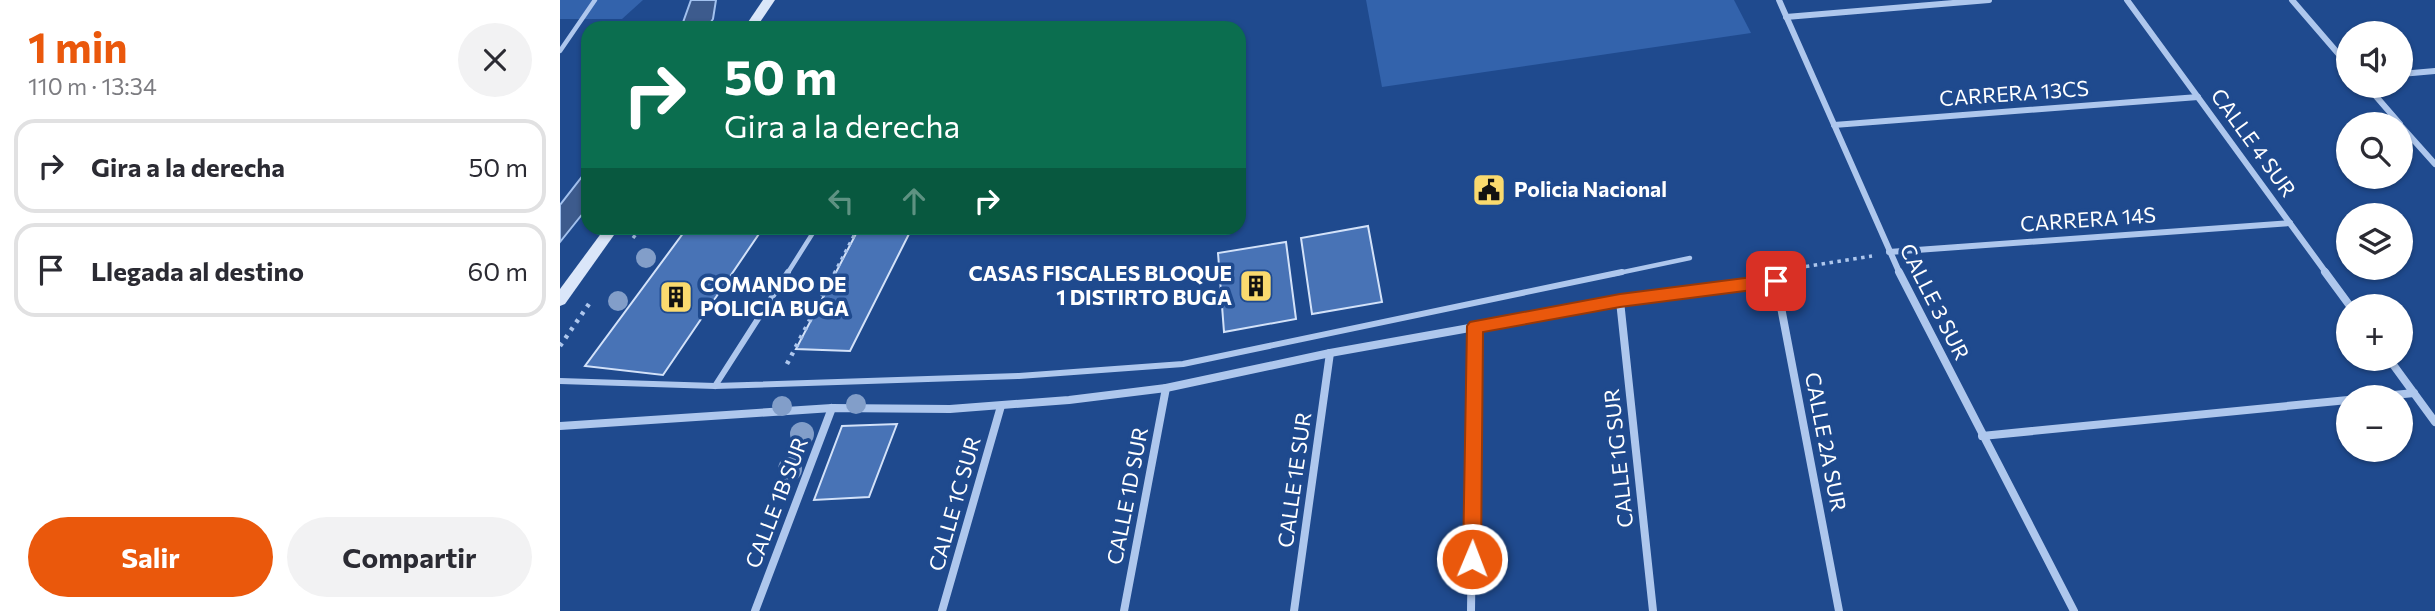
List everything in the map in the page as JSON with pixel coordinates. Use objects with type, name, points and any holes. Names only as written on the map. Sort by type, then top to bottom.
[{"type":"main road","points":[[755,21],[769,0]]},
{"type":"main road","points":[[560,300],[607,235]]},
{"type":"street","name":"CALLE 3 SUR","points":[[1779,0],[1889,252],[2074,611]]},
{"type":"street","points":[[1786,17],[1989,0]]},
{"type":"street","name":"CALLE 4 SUR","points":[[2127,0],[2341,294]]},
{"type":"street","points":[[2292,0],[2336,51]]},
{"type":"street","points":[[2413,73],[2435,71]]},
{"type":"street","name":"CARRERA 13CS","points":[[1834,125],[2197,97]]},
{"type":"street","points":[[2377,98],[2389,112]]},
{"type":"street","points":[[2413,139],[2435,164]]},
{"type":"street","name":"CARRERA 14S","points":[[1889,252],[2290,223]]},
{"type":"street","name":"CALLE 2A SUR","points":[[1620,301],[1776,281],[1839,611]]},
{"type":"street","points":[[560,426],[832,408],[1001,406],[1166,388],[1329,353],[1620,301]]},
{"type":"street","name":"CALLE 1G SUR","points":[[1620,301],[1653,611]]},
{"type":"street","points":[[1471,611],[1475,326]]},
{"type":"street","name":"CALLE 1E SUR","points":[[1294,611],[1329,353]]},
{"type":"street","points":[[2398,371],[2435,422]]},
{"type":"street","name":"CALLE 1D SUR","points":[[1124,611],[1166,388]]},
{"type":"street","points":[[1982,436],[2336,401]]},
{"type":"street","name":"CALLE 1C SUR","points":[[942,611],[1001,406]]},
{"type":"street","name":"CALLE 1B SUR","points":[[755,611],[832,408]]},
{"type":"lane","points":[[560,51],[595,0]]},
{"type":"lane","points":[[715,386],[812,235]]},
{"type":"lane","points":[[560,381],[715,386],[1019,376],[1183,364],[1690,258]]},
{"type":"path","points":[[777,383],[854,235]]},
{"type":"path","points":[[1783,270],[1874,256]]},
{"type":"shaded area","points":[[560,0],[643,0],[622,19],[560,19]]},
{"type":"shaded area","points":[[691,0],[716,0],[712,21],[684,21]]},
{"type":"shaded area","points":[[1366,0],[1734,0],[1751,33],[1382,87]]},
{"type":"shaded area","points":[[581,178],[581,216],[560,242],[560,205]]},
{"type":"building","points":[[1368,226],[1382,302],[1312,314],[1301,238]]},
{"type":"building","name":"COMANDO DE POLICIA BUGA","points":[[682,235],[758,235],[663,375],[585,366]]},
{"type":"building","points":[[855,235],[908,235],[850,351],[796,349]]},
{"type":"building","name":"CASAS FISCALES BLOQUE 1 DISTIRTO BUGA","points":[[1286,242],[1296,319],[1224,332],[1218,253]]},
{"type":"building","points":[[897,424],[869,497],[814,500],[842,426]]},
{"type":"place","name":"Policia Nacional","points":[[1489,190]]},
{"type":"place","name":"CASAS FISCALES BLOQUE 1 DISTIRTO BUGA","points":[[1256,286]]},
{"type":"place","name":"COMANDO DE POLICIA BUGA","points":[[676,297]]},
{"type":"route","points":[[1472,559],[1475,326],[1620,301],[1776,281]]}]
